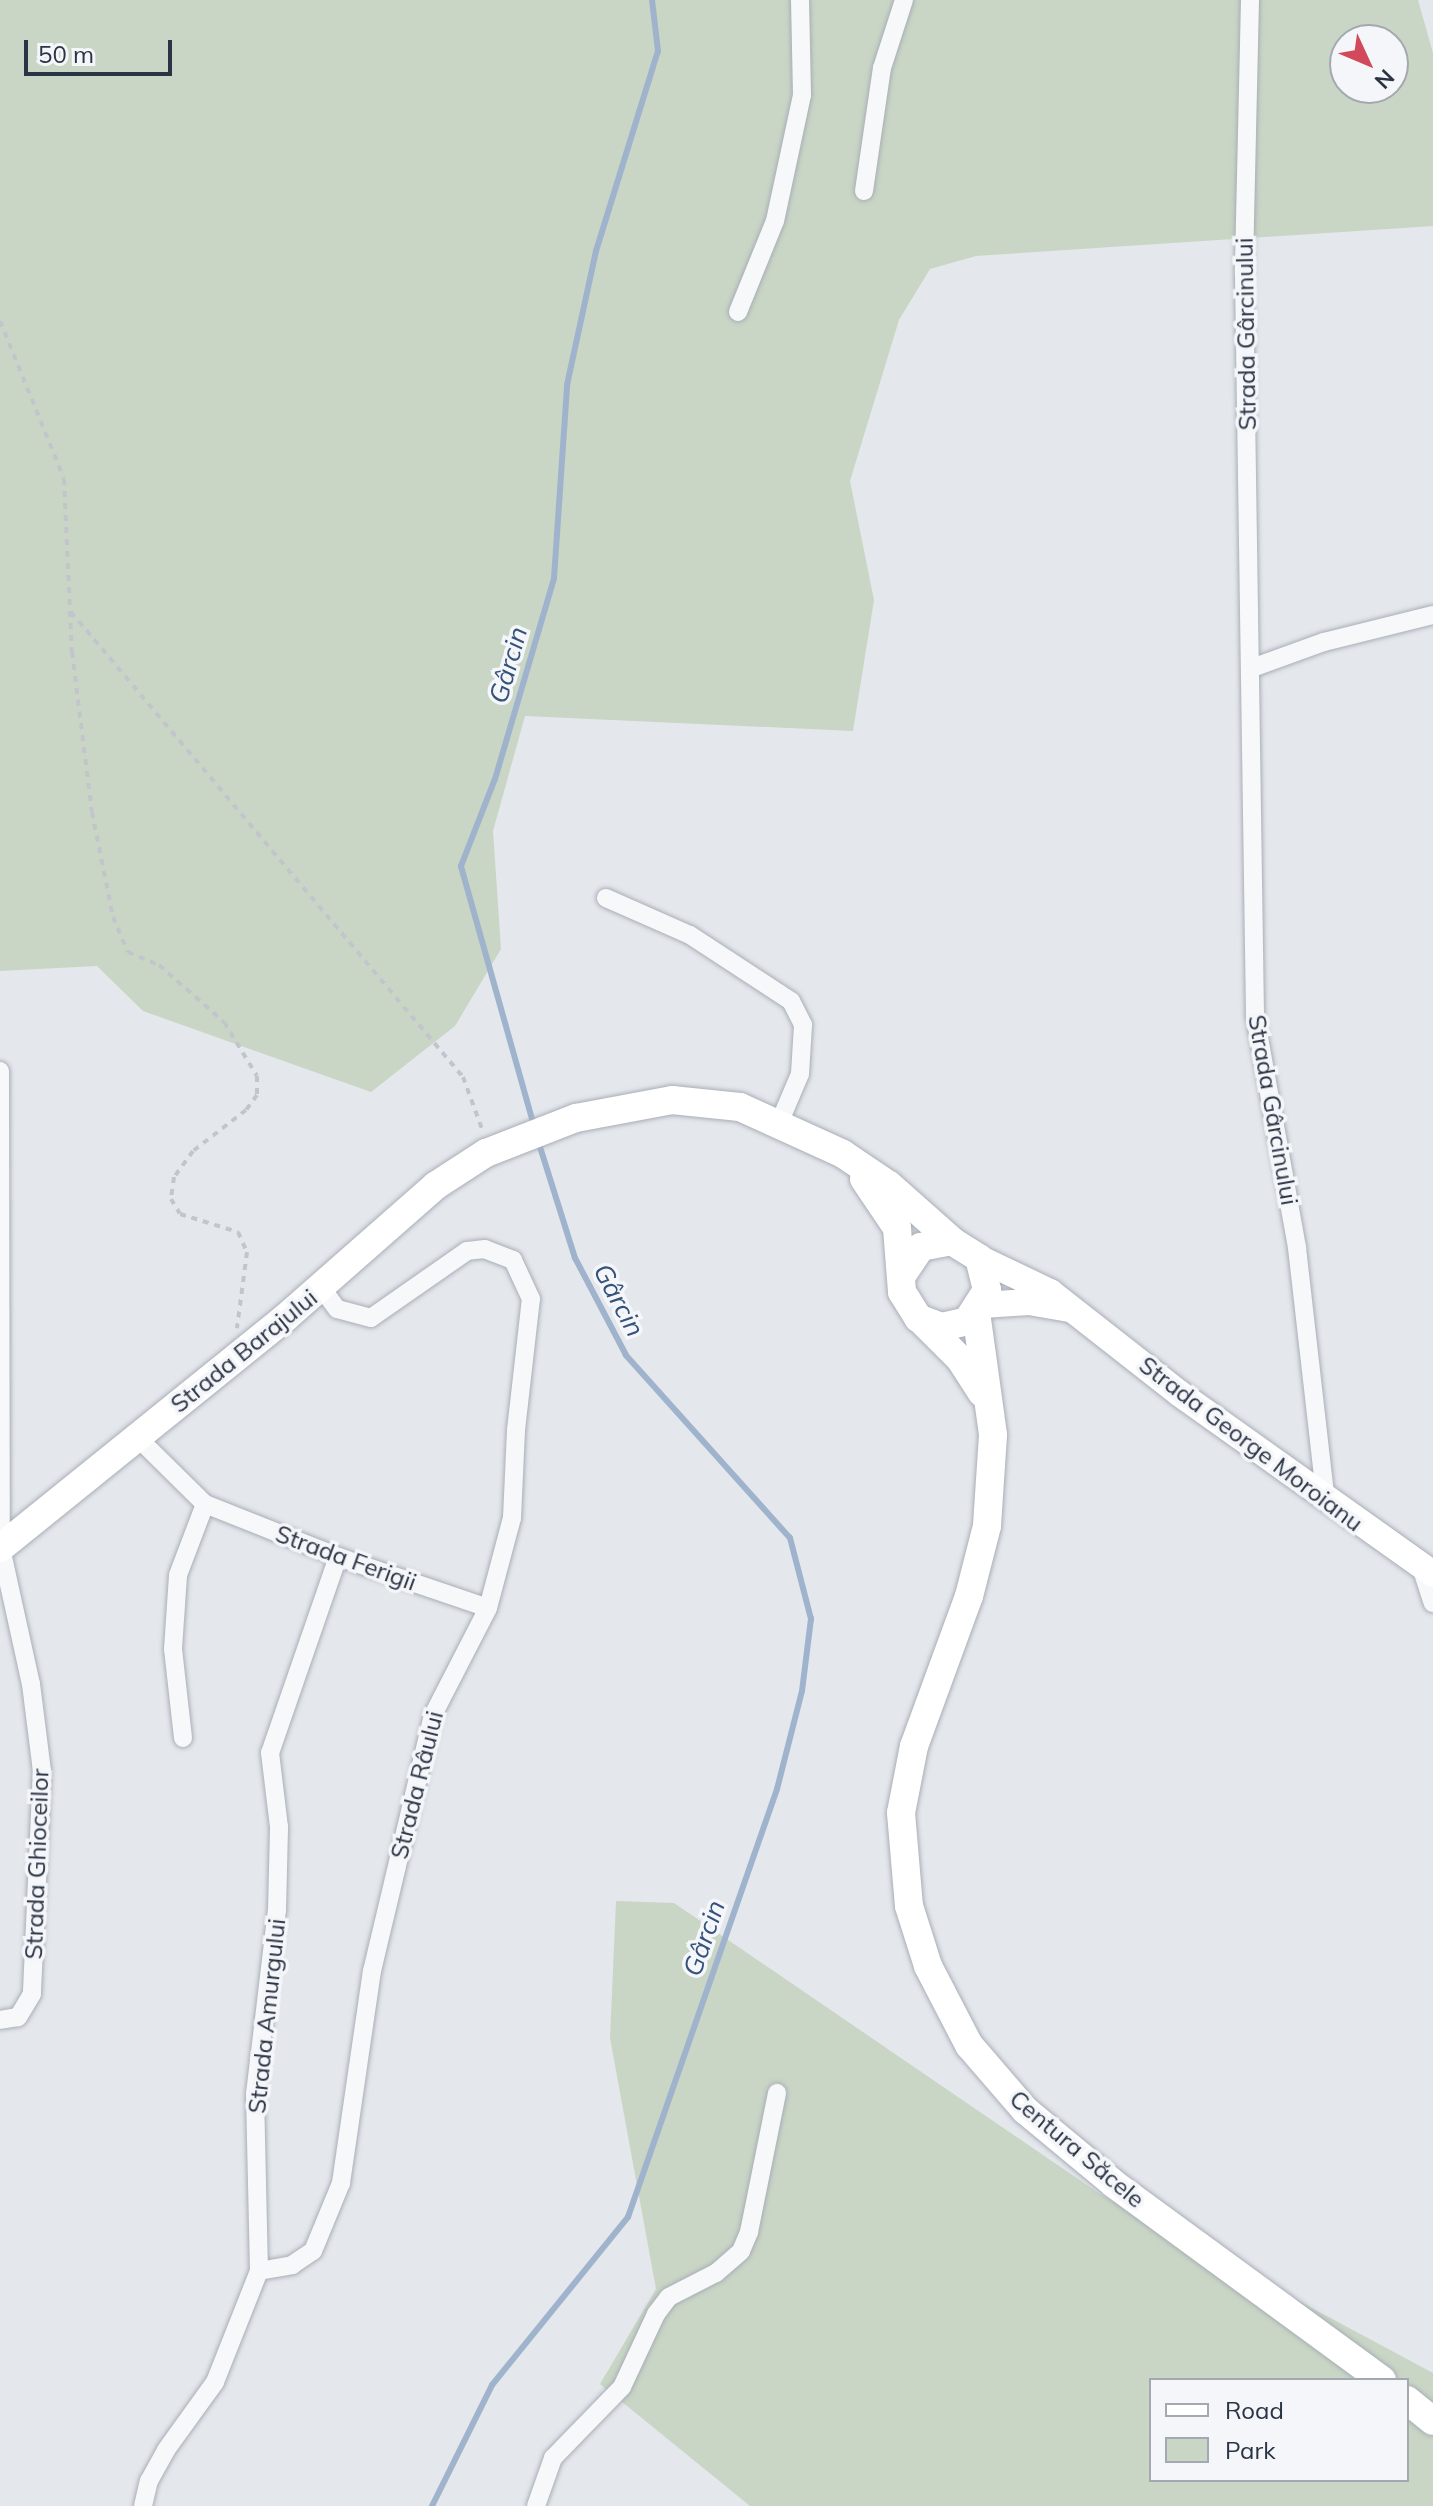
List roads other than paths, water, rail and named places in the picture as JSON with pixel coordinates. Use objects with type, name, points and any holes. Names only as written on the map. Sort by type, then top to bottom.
[{"type":"main road","name":"Strada Barajului","points":[[0,1548],[248,1349],[435,1186],[486,1153],[576,1118],[630,1106],[711,1101],[780,1121]]},
{"type":"main road","points":[[780,1121],[843,1154],[889,1185],[952,1241],[979,1258],[987,1290],[979,1309],[955,1325],[918,1318],[902,1292],[900,1245],[888,1210],[843,1154]]},
{"type":"main road","points":[[902,1275],[921,1247],[952,1241]]},
{"type":"main road","name":"Strada George Moroianu","points":[[979,1258],[1028,1277],[1326,1501],[1427,1570]]},
{"type":"main road","name":"Strada George Moroianu","points":[[979,1309],[1029,1302],[1072,1310]]},
{"type":"main road","name":"Centura Săcele","points":[[979,1309],[993,1463],[987,1526],[969,1596],[914,1746],[901,1813],[909,1906],[928,1966],[969,2045],[1048,2130],[1379,2378]]},
{"type":"main road","name":"Centura Săcele","points":[[918,1318],[960,1359],[990,1408]]},
{"type":"main road","points":[[1409,2402],[1433,2421]]},
{"type":"street","points":[[738,312],[775,221],[802,95],[800,0]]},
{"type":"street","points":[[864,191],[882,68],[904,0]]},
{"type":"street","name":"Strada Gârcinului","points":[[1250,0],[1244,274],[1257,1039],[1297,1248],[1326,1501]]},
{"type":"street","points":[[1252,668],[1324,642],[1433,615]]},
{"type":"street","points":[[606,898],[690,935],[791,1001],[803,1025],[800,1074],[780,1121]]},
{"type":"street","name":"Strada Ghioceilor","points":[[0,1071],[0,1548],[31,1684],[42,1771],[32,1994],[18,2017],[0,2020]]},
{"type":"street","name":"Strada Râului","points":[[259,2271],[292,2265],[313,2251],[341,2183],[372,1971],[433,1715],[488,1608],[512,1518],[516,1430],[531,1299],[528,1283],[513,1260],[485,1249],[467,1251],[371,1318],[337,1309],[321,1287]]},
{"type":"street","name":"Strada Ferigii","points":[[138,1438],[205,1504],[338,1557],[488,1608]]},
{"type":"street","points":[[183,1738],[173,1649],[178,1575],[205,1504]]},
{"type":"street","name":"Strada Amurgului","points":[[143,2506],[149,2481],[166,2450],[215,2382],[259,2271],[255,2094],[277,1910],[279,1841],[270,1753],[338,1557]]},
{"type":"street","points":[[1427,1570],[1433,1603]]},
{"type":"street","points":[[536,2506],[553,2458],[622,2387],[656,2314],[669,2297],[716,2273],[741,2251],[749,2232],[777,2093]]},
{"type":"waterway","name":"Gârcin","points":[[534,1126],[461,866],[495,779],[554,578],[567,385],[596,251],[658,51],[652,0]]},
{"type":"waterway","name":"Gârcin","points":[[432,2506],[492,2385],[628,2217],[777,1789],[802,1691],[811,1619],[790,1538],[626,1355],[575,1258],[538,1141]]}]
